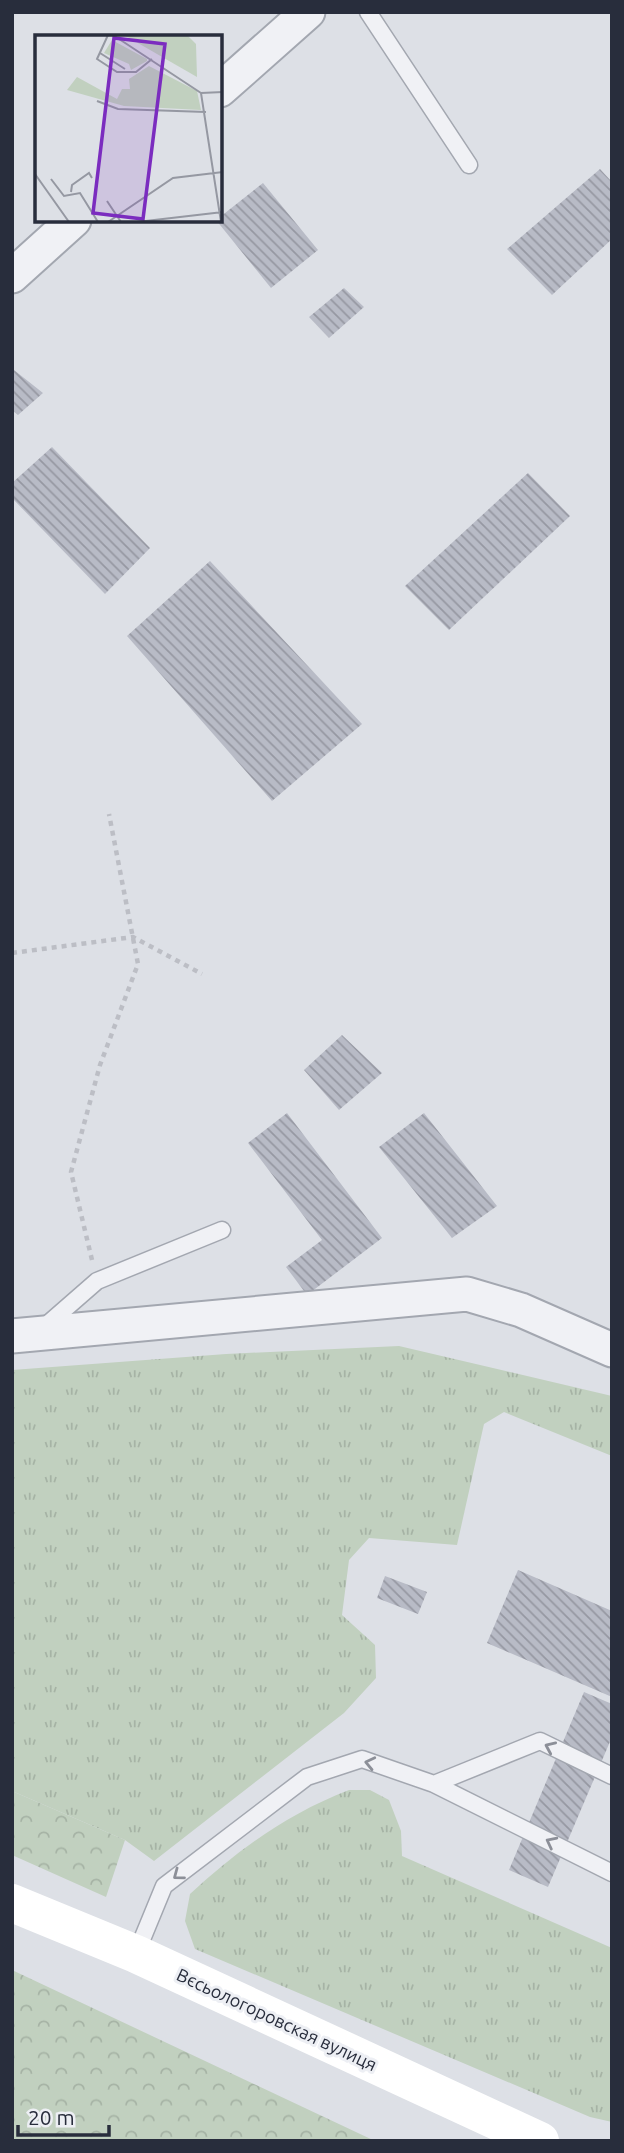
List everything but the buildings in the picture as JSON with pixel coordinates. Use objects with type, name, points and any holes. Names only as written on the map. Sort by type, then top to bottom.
[{"type":"street","points":[[222,88],[307,12]]},
{"type":"street","points":[[12,276],[72,222]]},
{"type":"street","points":[[25,1334],[467,1294],[521,1310],[612,1350]]},
{"type":"street","name":"Вєсьологоровская вулиця","points":[[12,1903],[136,1954],[540,2141]]},
{"type":"lane","points":[[368,12],[469,165]]},
{"type":"lane","points":[[25,1334],[97,1281],[222,1230]]},
{"type":"lane","points":[[434,1784],[540,1741],[612,1776]]},
{"type":"lane","points":[[136,1954],[164,1885],[307,1777],[362,1759],[434,1784],[612,1872]]},
{"type":"path","points":[[97,1281],[71,1172],[100,1065],[138,964],[109,814]]},
{"type":"path","points":[[12,953],[133,937],[202,974]]},
{"type":"green space","points":[[399,1346],[612,1396],[612,1456],[504,1412],[484,1424],[457,1545],[369,1538],[349,1560],[342,1615],[375,1645],[376,1678],[344,1713],[154,1861],[125,1840],[12,1791],[12,1370],[226,1354]]},
{"type":"green space","points":[[349,1790],[370,1790],[389,1800],[401,1831],[402,1856],[612,1948],[612,2122],[590,2117],[195,1949],[185,1921],[190,1894],[265,1834],[305,1810]]},
{"type":"green space","points":[[12,1791],[125,1840],[106,1897],[12,1855]]},
{"type":"green space","points":[[12,1970],[375,2141],[12,2141]]}]
